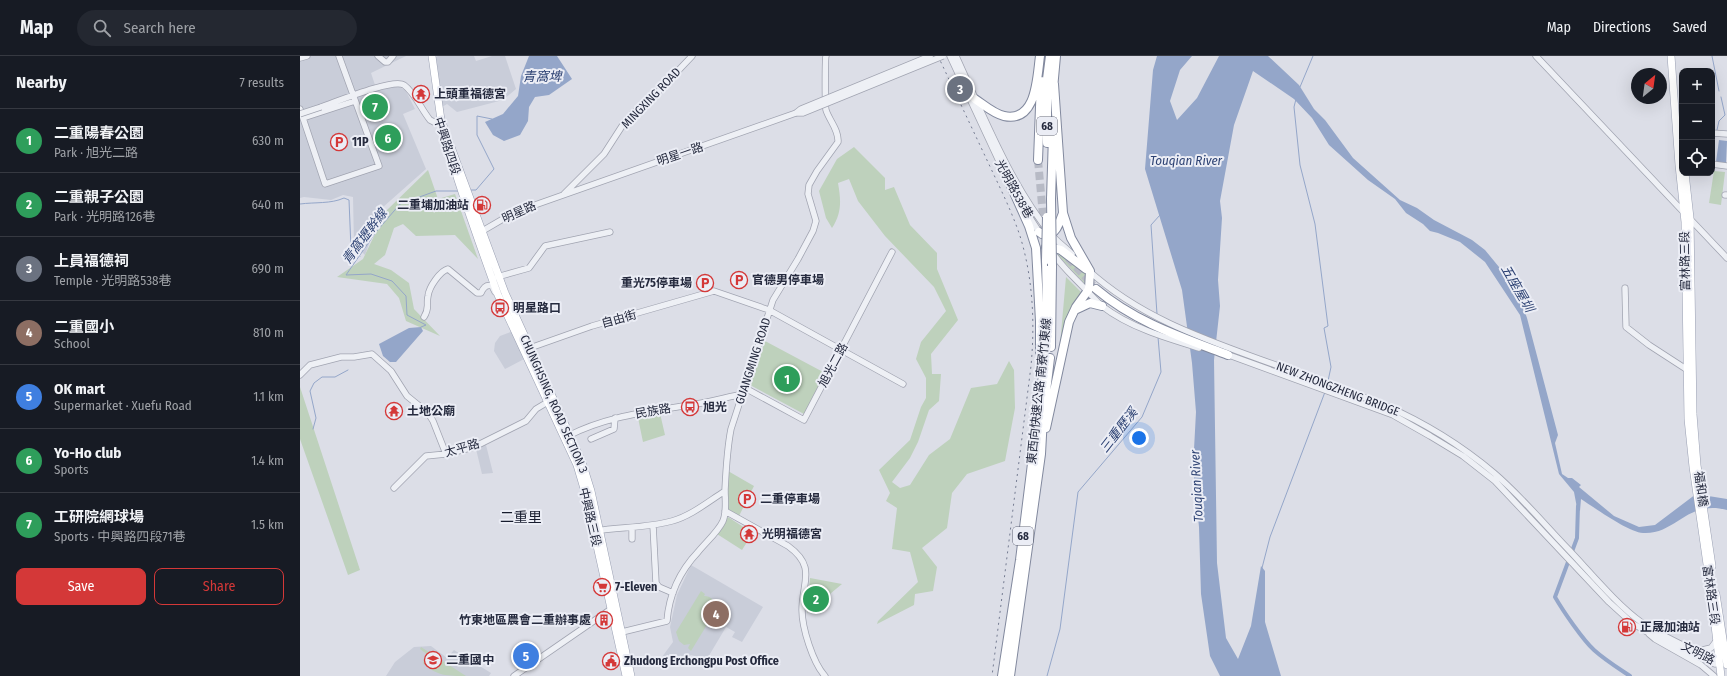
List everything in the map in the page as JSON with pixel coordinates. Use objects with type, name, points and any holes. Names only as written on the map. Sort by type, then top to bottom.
[{"type":"highway","points":[[976,99],[994,112],[1005,116],[1016,116],[1025,111],[1031,104],[1034,97],[1041,56]]},
{"type":"highway","points":[[1038,160],[1041,56]]},
{"type":"highway","name":"東西向快速公路 南寮竹東線","points":[[1010,676],[1041,454],[1043,417],[1052,327],[1049,263],[1047,80],[1050,56]]},
{"type":"highway","name":"東西向快速公路 南寮竹東線","points":[[1049,197],[1056,56]]},
{"type":"highway","points":[[1041,454],[1069,322],[1074,310],[1087,291],[1090,271],[1071,238],[1063,213],[1054,84]]},
{"type":"highway","points":[[1011,186],[1029,226],[1036,248],[1040,321],[1039,395]]},
{"type":"highway","points":[[1039,232],[1046,236],[1051,235],[1058,228],[1063,213]]},
{"type":"highway","points":[[1037,266],[1041,254],[1048,246],[1061,250],[1090,271]]},
{"type":"highway","name":"東西向快速公路 南寮竹東線","points":[[1002,676],[1020,560],[1045,347],[1049,263]]},
{"type":"highway","points":[[1096,289],[1124,310],[1149,324],[1228,355]]},
{"type":"highway","points":[[1074,310],[1090,303],[1102,306]]},
{"type":"main road","name":"中興路四段","points":[[427,56],[439,121],[479,233]]},
{"type":"main road","name":"中興路四段","points":[[432,56],[439,121]]},
{"type":"main road","name":"富林路三段","points":[[1671,56],[1679,122]]},
{"type":"main road","name":"富林路三段","points":[[1675,56],[1679,111]]},
{"type":"main road","name":"富林路三段","points":[[1681,140],[1688,419],[1695,466]]},
{"type":"main road","name":"富林路三段","points":[[1685,176],[1690,218],[1692,383],[1695,466]]},
{"type":"main road","name":"CHUNGHSING, ROAD SECTION 3","points":[[479,233],[502,294],[550,400],[582,462],[591,491],[597,531],[613,607],[631,676]]},
{"type":"main road","name":"福和橋","points":[[1695,466],[1702,513]]},
{"type":"main road","name":"富林路三段","points":[[1702,513],[1715,601],[1726,647],[1725,663],[1721,676]]},
{"type":"main road","name":"富林路三段","points":[[1715,601],[1717,640],[1725,663]]},
{"type":"main road","points":[[619,633],[626,676]]},
{"type":"street","points":[[300,58],[307,56]]},
{"type":"street","points":[[300,109],[325,184],[379,166],[339,56]]},
{"type":"street","points":[[378,56],[388,62],[393,56]]},
{"type":"street","name":"MINGXING ROAD","points":[[564,194],[604,154],[624,123],[632,114],[655,95],[692,56]]},
{"type":"street","name":"GUANGMING ROAD","points":[[619,633],[667,621],[668,608],[673,592],[684,568],[717,530],[723,520],[725,511],[725,491],[730,433],[769,310],[776,294],[798,260],[813,231],[816,221],[808,194],[809,185],[838,142],[838,136],[824,105],[826,87],[824,64],[826,56]]},
{"type":"street","name":"明星一路","points":[[796,113],[801,109],[930,56]]},
{"type":"street","name":"明星一路","points":[[564,194],[796,113],[803,113],[943,56]]},
{"type":"street","name":"光明路538巷","points":[[950,56],[1011,186],[1058,261],[1102,306]]},
{"type":"street","name":"光明路538巷","points":[[956,56],[1015,179],[1032,209],[1051,235],[1090,271]]},
{"type":"street","points":[[1536,56],[1727,258]]},
{"type":"street","points":[[302,116],[354,99],[384,85],[397,83],[402,84],[408,89],[430,120],[439,121]]},
{"type":"street","points":[[302,116],[321,107],[354,99]]},
{"type":"street","points":[[1715,133],[1727,134]]},
{"type":"street","points":[[1715,164],[1727,166]]},
{"type":"street","name":"明星路","points":[[479,233],[515,212],[564,194]]},
{"type":"street","points":[[495,277],[529,268],[545,246],[610,232]]},
{"type":"street","name":"旭光二路","points":[[744,391],[804,420],[892,252]]},
{"type":"street","points":[[424,317],[428,311],[428,297],[443,270],[448,269],[453,272],[477,293],[481,293],[486,287],[490,286],[502,294]]},
{"type":"street","name":"NEW ZHONGZHENG BRIDGE","points":[[1090,271],[1130,302],[1175,327],[1222,346],[1384,405],[1425,426],[1467,452],[1495,474],[1519,496],[1577,562]]},
{"type":"street","points":[[1625,288],[1626,327],[1649,345],[1686,369]]},
{"type":"street","name":"自由街","points":[[527,349],[592,326],[714,291],[769,310]]},
{"type":"street","name":"NEW ZHONGZHENG BRIDGE","points":[[1102,306],[1125,320],[1170,339],[1228,355],[1373,407],[1407,422],[1474,464],[1495,481],[1577,562]]},
{"type":"street","points":[[769,310],[903,384]]},
{"type":"street","points":[[300,375],[310,365],[341,357],[354,357],[372,354],[391,371],[407,396],[428,413],[433,421],[446,454]]},
{"type":"street","name":"民族路","points":[[568,436],[588,426],[615,418],[664,408],[695,404],[744,391]]},
{"type":"street","name":"太平路","points":[[394,488],[426,456],[446,454],[474,447],[526,421],[536,409],[550,400]]},
{"type":"street","points":[[591,439],[614,429],[615,418]]},
{"type":"street","points":[[597,531],[653,526],[673,521],[686,516],[725,491]]},
{"type":"street","points":[[725,511],[794,550],[805,567],[806,582],[802,610],[804,624],[817,663],[825,676]]},
{"type":"street","points":[[653,526],[656,582],[659,587],[673,592]]},
{"type":"street","points":[[632,528],[632,539]]},
{"type":"street","name":"文明路","points":[[1577,562],[1609,602],[1632,623],[1693,656],[1715,664],[1725,663]]},
{"type":"street","name":"文明路","points":[[1577,562],[1635,617],[1683,646],[1725,663]]},
{"type":"street","points":[[514,676],[613,607]]},
{"type":"street","points":[[1647,632],[1655,639],[1701,665],[1714,676]]},
{"type":"street","points":[[1696,651],[1708,650],[1717,640]]},
{"type":"shaded area","points":[[300,56],[406,56],[371,73],[377,91],[398,86],[406,91],[415,109],[403,114],[426,169],[382,208],[365,255],[354,244],[353,197],[343,195],[331,200],[304,197],[300,198]]},
{"type":"shaded area","points":[[474,56],[476,61],[492,56],[505,56],[516,89],[503,100],[457,112],[447,104],[442,107],[436,57]]},
{"type":"shaded area","points":[[513,331],[526,358],[505,369],[494,351],[495,343],[500,336]]},
{"type":"shaded area","points":[[486,445],[493,473],[482,474],[476,449]]},
{"type":"shaded area","points":[[691,565],[763,607],[742,642],[732,637],[735,632],[726,627],[707,659],[691,655],[676,664],[662,657],[673,642],[670,627],[677,595]]},
{"type":"shaded area","name":"二重國中","points":[[431,646],[447,658],[454,650],[491,673],[489,676],[386,676],[395,662],[414,647]]},
{"type":"green space","points":[[380,95],[386,113],[370,118],[364,101]]},
{"type":"green space","points":[[854,147],[885,178],[885,190],[894,187],[910,225],[937,253],[937,269],[958,320],[931,354],[932,374],[941,374],[939,401],[929,410],[918,442],[910,458],[892,482],[900,488],[910,485],[929,455],[950,439],[971,388],[997,384],[1009,361],[1014,370],[1015,408],[1005,461],[967,474],[952,493],[947,528],[922,548],[937,567],[933,591],[915,594],[914,605],[877,624],[878,621],[918,582],[910,552],[892,549],[897,508],[886,501],[890,493],[879,470],[910,440],[921,407],[926,398],[926,378],[916,359],[921,342],[946,311],[934,287],[885,236],[858,201],[849,179],[838,183],[840,206],[838,217],[832,228],[826,218],[819,191],[837,159]]},
{"type":"green space","points":[[428,170],[438,199],[455,194],[478,259],[455,235],[416,236],[403,224],[394,228],[385,255],[374,264],[391,270],[409,283],[414,309],[440,336],[406,321],[399,298],[387,284],[337,277],[363,259],[386,211]]},
{"type":"green space","points":[[1715,171],[1725,172],[1721,205],[1709,203]]},
{"type":"green space","points":[[1051,248],[1061,253],[1086,273],[1086,285]]},
{"type":"green space","points":[[1066,277],[1082,293],[1059,356]]},
{"type":"green space","points":[[765,341],[825,373],[804,414],[750,385]]},
{"type":"green space","points":[[300,387],[360,570],[348,575],[300,439]]},
{"type":"green space","points":[[659,409],[665,435],[643,442],[637,413]]},
{"type":"green space","points":[[728,471],[754,486],[739,516],[728,510]]},
{"type":"green space","points":[[728,517],[748,530],[744,536],[749,539],[742,550],[717,534]]},
{"type":"green space","points":[[810,578],[842,584],[807,613]]},
{"type":"green space","points":[[701,591],[705,594],[704,596],[713,600],[716,610],[691,651],[688,648],[690,644],[684,645],[679,641],[676,632]]},
{"type":"green space","points":[[421,647],[466,676],[448,675],[433,671],[423,663],[425,657],[428,655],[420,649]]},
{"type":"water","name":"青窩埤","points":[[529,56],[557,56],[572,79],[549,95],[535,97],[529,107],[528,121],[520,135],[504,141],[493,135],[485,122],[503,114],[518,96],[521,76]]},
{"type":"water","name":"Touqian River","points":[[1157,56],[1192,56],[1180,70],[1170,101],[1177,120],[1197,98],[1219,56],[1268,56],[1299,85],[1314,109],[1325,120],[1353,158],[1400,200],[1417,208],[1434,220],[1472,240],[1485,250],[1499,267],[1522,304],[1527,318],[1558,435],[1555,443],[1562,474],[1568,478],[1572,478],[1581,485],[1579,487],[1614,516],[1639,527],[1655,525],[1696,494],[1727,499],[1727,510],[1713,508],[1702,509],[1664,529],[1643,533],[1629,529],[1581,499],[1580,511],[1577,508],[1574,492],[1559,474],[1520,315],[1485,262],[1460,242],[1430,231],[1423,224],[1406,213],[1395,199],[1368,180],[1329,145],[1312,118],[1294,99],[1253,71],[1234,125],[1220,201],[1222,218],[1218,280],[1220,306],[1214,360],[1217,563],[1226,638],[1238,659],[1251,626],[1261,566],[1265,571],[1265,622],[1281,676],[1220,676],[1210,656],[1201,594],[1199,527],[1193,468],[1196,412],[1192,363],[1182,290],[1145,169],[1153,70]]},
{"type":"water","points":[[1719,140],[1727,141],[1726,163],[1716,162]]},
{"type":"water","points":[[421,327],[423,331],[396,362],[390,362],[383,356],[379,344],[409,328]]},
{"type":"waterway","points":[[1300,87],[1313,56]]},
{"type":"waterway","points":[[1712,56],[1719,91]]},
{"type":"waterway","points":[[1717,130],[1719,121],[1725,115],[1721,97]]},
{"type":"waterway","points":[[1296,99],[1294,107],[1300,165],[1315,224],[1328,326],[1324,328],[1331,367],[1328,381]]},
{"type":"waterway","name":"青窩壢幹線","points":[[469,190],[476,190],[494,169],[477,135],[477,116],[492,119]]},
{"type":"waterway","name":"青窩壢幹線","points":[[421,327],[426,325],[407,315],[406,296],[392,281],[371,274],[346,275],[376,232],[400,204],[436,191],[458,191]]},
{"type":"waterway","points":[[300,204],[328,202],[344,198],[349,200],[351,249],[360,256]]},
{"type":"waterway","name":"三重歷溪","points":[[1157,314],[1151,225],[1160,215]]},
{"type":"waterway","name":"三重歷溪","points":[[1047,676],[1060,629],[1078,492],[1142,417],[1161,372],[1158,337]]},
{"type":"waterway","points":[[313,429],[316,418],[310,391],[314,383],[322,377],[335,377],[348,370]]},
{"type":"waterway","points":[[1262,568],[1270,537],[1325,392]]},
{"type":"waterway","points":[[1578,506],[1577,538],[1555,597],[1573,625],[1589,645],[1612,664],[1630,676]]},
{"type":"tunnel","points":[[1038,160],[1044,227]]},
{"type":"tunnel","points":[[1068,258],[1093,285]]},
{"type":"railway","points":[[938,56],[1004,197],[1020,236],[1028,268],[1032,301],[1033,333],[1031,366],[992,676]]},
{"type":"place","name":"上員福德祠","points":[[960,89]]},
{"type":"place","name":"上頭重福德宮","points":[[421,94]]},
{"type":"place","name":"工研院網球場","points":[[375,107]]},
{"type":"place","name":"Yo-Ho club","points":[[388,138]]},
{"type":"place","name":"11P","points":[[339,142]]},
{"type":"place","name":"二重埔加油站","points":[[482,205]]},
{"type":"place","name":"官德男停車場","points":[[739,280]]},
{"type":"place","name":"重光75停車場","points":[[705,283]]},
{"type":"place","name":"明星路口","points":[[500,308]]},
{"type":"place","name":"二重陽春公園","points":[[787,379]]},
{"type":"place","name":"旭光","points":[[690,407]]},
{"type":"place","name":"土地公廟","points":[[394,411]]},
{"type":"place","name":"二重停車場","points":[[747,499]]},
{"type":"place","name":"光明福德宮","points":[[749,534]]},
{"type":"place","name":"7-Eleven","points":[[602,587]]},
{"type":"place","name":"二重親子公園","points":[[816,599]]},
{"type":"place","name":"二重國小","points":[[716,614]]},
{"type":"place","name":"竹東地區農會二重辦事處","points":[[604,620]]},
{"type":"place","name":"正晟加油站","points":[[1627,627]]},
{"type":"place","name":"OK mart","points":[[526,656]]},
{"type":"place","name":"二重國中","points":[[433,660]]},
{"type":"place","name":"Zhudong Erchongpu Post Office","points":[[611,661]]},
{"type":"district","name":"二重里","points":[[521,517]]},
{"type":"water label","name":"五座屋圳","points":[[1518,288]]}]
